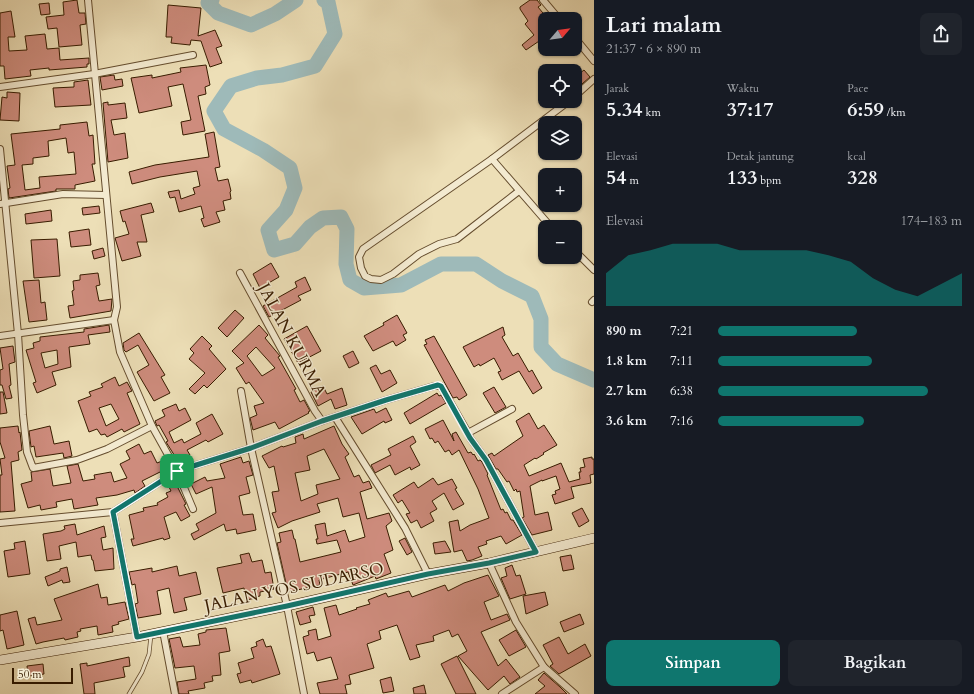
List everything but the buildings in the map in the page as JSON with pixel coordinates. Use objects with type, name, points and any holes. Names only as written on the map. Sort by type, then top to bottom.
[{"type":"street","points":[[88,0],[117,306],[114,320],[120,352],[152,426],[177,471],[193,509]]},
{"type":"street","points":[[544,0],[553,12]]},
{"type":"street","points":[[582,46],[594,61]]},
{"type":"street","points":[[0,87],[94,74],[193,55]]},
{"type":"street","points":[[582,90],[594,79]]},
{"type":"street","points":[[519,191],[457,239],[438,244],[419,254],[393,274],[381,280],[371,279],[365,276],[361,268],[359,257],[363,249],[492,158],[560,108]]},
{"type":"street","points":[[0,149],[3,204],[18,334],[27,452],[33,468],[77,460],[107,449],[152,426]]},
{"type":"street","points":[[492,158],[545,220]]},
{"type":"street","points":[[3,204],[63,194],[106,195]]},
{"type":"street","points":[[582,258],[594,270]]},
{"type":"street","name":"JALAN KURMA","points":[[240,272],[315,411],[322,421]]},
{"type":"street","points":[[0,336],[114,320]]},
{"type":"street","points":[[0,523],[113,512],[177,471],[251,448],[322,421],[438,385],[441,386],[470,438],[486,460],[536,552]]},
{"type":"street","points":[[241,391],[251,448],[287,606],[304,694]]},
{"type":"street","points":[[468,433],[512,409]]},
{"type":"street","points":[[335,417],[405,528],[428,574]]},
{"type":"street","points":[[113,512],[137,637]]},
{"type":"street","name":"JALAN YOS SUDARSO","points":[[0,660],[137,637],[287,606],[428,574],[489,563],[594,538]]},
{"type":"street","points":[[489,563],[516,622],[544,668],[575,694]]},
{"type":"street","points":[[163,631],[175,694]]},
{"type":"street","points":[[502,694],[544,668]]},
{"type":"lane","points":[[129,694],[142,672],[149,654],[151,634]]},
{"type":"waterway","points":[[212,0],[208,3],[218,13],[251,25],[275,14],[296,0]]},
{"type":"waterway","points":[[324,0],[328,2],[335,34],[315,66],[282,75],[257,78],[231,86],[214,111],[224,129],[263,150],[290,168],[295,188],[286,210],[268,230],[274,250],[295,244],[310,227],[323,218],[341,217],[347,229],[346,264],[350,280],[364,288],[401,285],[441,264],[476,264],[502,281],[532,296],[541,319],[541,347],[557,364],[594,380]]},
{"type":"route","points":[[438,385],[441,386],[470,438],[486,460],[536,552],[137,637],[113,512],[177,471],[251,448],[322,421],[438,385]]}]
